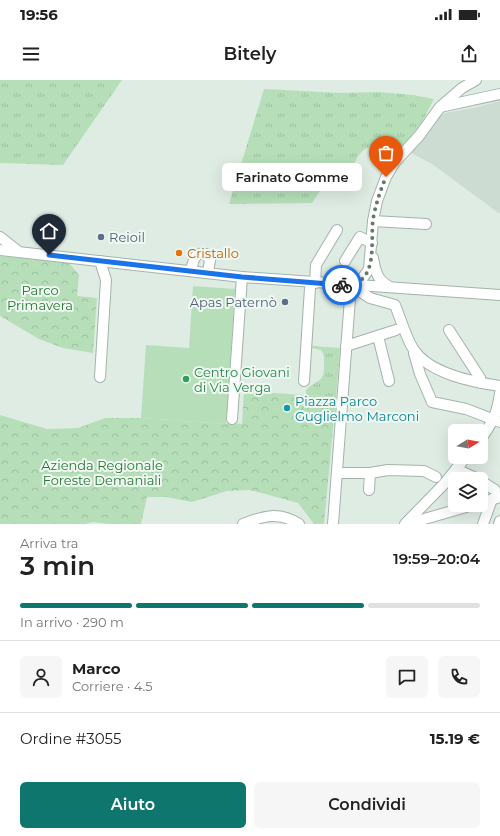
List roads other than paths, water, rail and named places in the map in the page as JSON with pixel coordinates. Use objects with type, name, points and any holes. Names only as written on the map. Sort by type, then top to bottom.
[{"type":"street","points":[[333,524],[351,288],[362,279],[369,269],[376,201],[395,162],[419,136],[440,108],[462,88],[476,80]]},
{"type":"street","points":[[462,88],[468,102]]},
{"type":"street","points":[[440,108],[500,94]]},
{"type":"street","points":[[373,221],[426,224]]},
{"type":"street","points":[[304,381],[316,265],[337,230]]},
{"type":"street","points":[[0,237],[19,252]]},
{"type":"street","points":[[345,261],[360,237],[372,248],[378,276],[382,282],[391,288]]},
{"type":"street","points":[[0,250],[208,273],[241,280],[313,286],[391,288],[500,295]]},
{"type":"street","points":[[191,271],[195,257],[203,253],[206,254],[210,260],[208,273]]},
{"type":"street","points":[[100,261],[106,280]]},
{"type":"street","points":[[100,377],[106,280],[112,262]]},
{"type":"street","points":[[232,419],[241,280]]},
{"type":"street","points":[[351,288],[370,298],[395,305],[413,349],[420,374],[432,402],[466,409],[497,422]]},
{"type":"street","points":[[346,346],[396,330]]},
{"type":"street","points":[[449,330],[480,378],[481,383]]},
{"type":"street","points":[[378,336],[389,381]]},
{"type":"street","points":[[413,349],[420,358],[436,368],[481,383],[500,386]]},
{"type":"street","points":[[488,432],[497,422],[500,393]]},
{"type":"street","points":[[406,524],[444,484],[460,464]]},
{"type":"street","points":[[456,469],[463,472]]},
{"type":"street","points":[[337,474],[388,470],[424,471],[436,477]]},
{"type":"street","points":[[369,490],[370,472]]},
{"type":"street","points":[[483,524],[496,495],[488,488]]},
{"type":"street","points":[[406,524],[448,512]]},
{"type":"street","points":[[243,524],[260,517],[270,516],[285,517],[299,524]]},
{"type":"place","name":"Farinato Gomme","points":[[386,177]]},
{"type":"place","name":"Reioil","points":[[101,237]]},
{"type":"place","name":"Cristallo","points":[[179,253]]},
{"type":"place","name":"Apas Paternò","points":[[285,302]]},
{"type":"place","name":"Centro Giovani di Via Verga","points":[[186,379]]},
{"type":"place","name":"Piazza Parco Guglielmo Marconi","points":[[287,408]]},
{"type":"park label","name":"Parco Primavera","points":[[40,298]]},
{"type":"park label","name":"Azienda Regionale Foreste Demaniali","points":[[102,472]]}]
